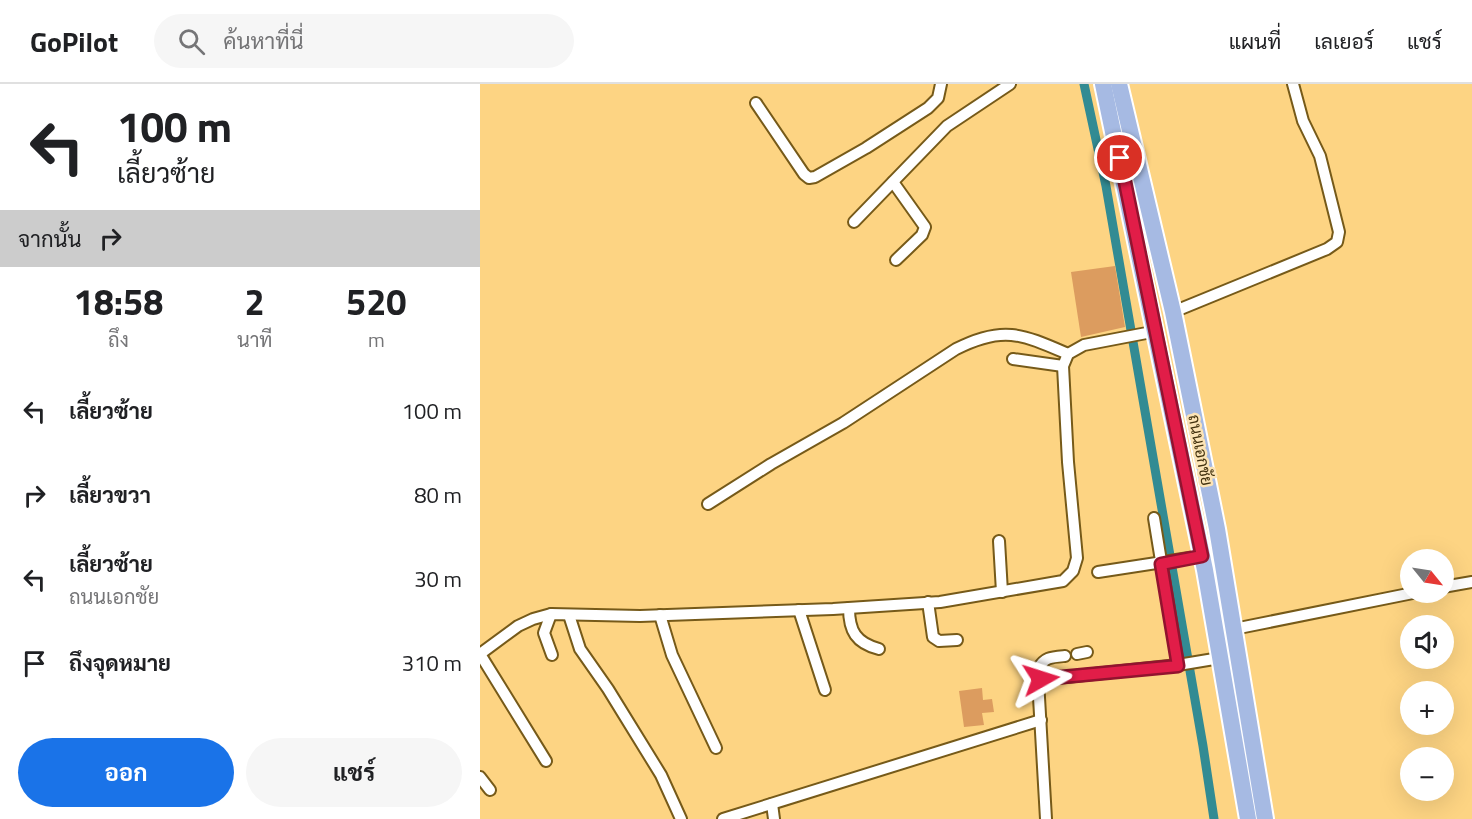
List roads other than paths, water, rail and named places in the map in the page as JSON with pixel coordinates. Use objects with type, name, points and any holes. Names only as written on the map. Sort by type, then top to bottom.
[{"type":"main road","name":"ถนนเอกชัย","points":[[1103,84],[1152,332],[1202,556],[1248,819]]},
{"type":"main road","name":"ถนนเอกชัย","points":[[1119,84],[1173,312],[1212,506],[1265,819]]},
{"type":"main road","points":[[1192,509],[1212,506]]},
{"type":"street","points":[[756,103],[809,178],[815,177],[866,148],[928,108],[938,98],[941,84]]},
{"type":"street","points":[[854,222],[947,126],[1010,84]]},
{"type":"street","points":[[1173,312],[1327,249],[1337,242],[1339,232],[1320,156],[1303,121],[1293,84]]},
{"type":"street","points":[[893,182],[925,227],[922,235],[896,260]]},
{"type":"street","points":[[546,761],[480,654],[518,626],[532,619],[551,614],[660,615],[849,608],[928,602],[1063,581],[1076,566],[1077,558],[1068,462],[1063,366],[1068,354],[1084,345],[1152,332]]},
{"type":"street","points":[[708,504],[771,464],[843,423],[975,339],[997,334],[1015,335],[1044,343],[1068,354]]},
{"type":"street","points":[[1013,359],[1063,366]]},
{"type":"street","points":[[1154,518],[1164,563],[1180,665]]},
{"type":"street","points":[[999,541],[1002,592]]},
{"type":"street","points":[[1098,572],[1202,556]]},
{"type":"street","points":[[1454,585],[1472,582]]},
{"type":"street","points":[[1234,629],[1400,596]]},
{"type":"street","points":[[928,602],[933,637],[939,640],[957,640]]},
{"type":"street","points":[[849,608],[849,623],[853,632],[867,646],[879,649]]},
{"type":"street","points":[[799,610],[825,690]]},
{"type":"street","points":[[551,614],[544,633],[552,655]]},
{"type":"street","points":[[569,615],[580,649],[608,689],[661,775],[681,819]]},
{"type":"street","points":[[660,615],[672,656],[716,748]]},
{"type":"street","points":[[1041,679],[1038,669],[1042,662],[1050,657],[1065,656]]},
{"type":"street","points":[[1046,819],[1038,680],[1180,665],[1220,658]]},
{"type":"street","points":[[723,819],[1041,720]]},
{"type":"street","points":[[480,777],[490,790]]},
{"type":"street","points":[[771,804],[774,819]]},
{"type":"waterway","points":[[1084,84],[1106,186],[1214,819]]}]
